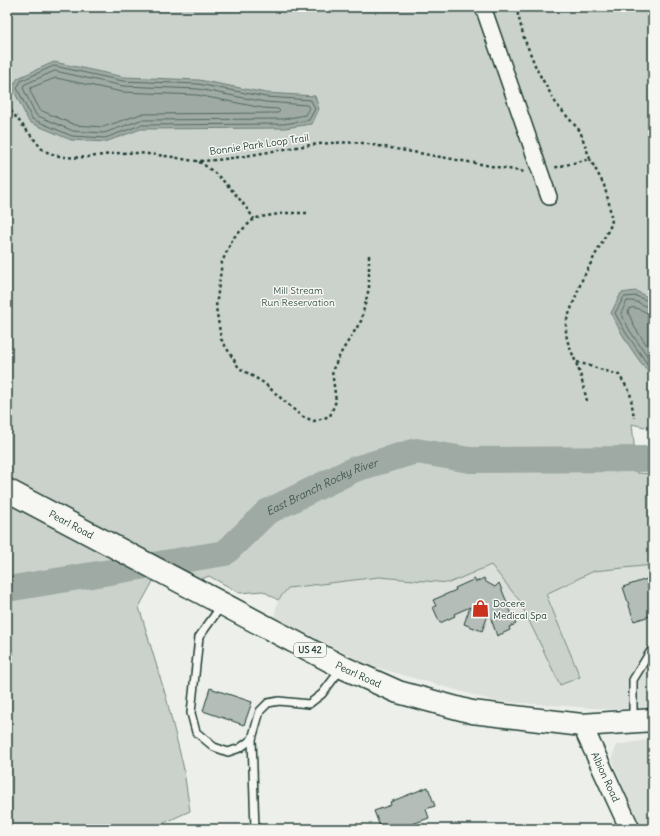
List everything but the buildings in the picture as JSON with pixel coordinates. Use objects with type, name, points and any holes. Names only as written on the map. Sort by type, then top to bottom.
[{"type":"main road","name":"Pearl Road","points":[[7,490],[342,667],[398,692],[472,712],[582,725],[643,721]]},
{"type":"street","points":[[482,7],[549,197]]},
{"type":"street","name":"Albion Road","points":[[582,725],[630,829]]},
{"type":"lane","points":[[224,604],[199,637],[191,713],[196,732],[214,748],[228,752],[240,748],[252,739]]},
{"type":"lane","points":[[643,721],[633,680],[650,652],[653,650]]},
{"type":"lane","points":[[255,829],[252,739],[260,711],[268,703],[279,701],[308,704],[322,694],[342,667]]},
{"type":"path","points":[[516,7],[524,38],[537,70],[557,105],[580,132],[590,159],[604,185],[609,204],[612,223],[582,280],[566,322],[567,340],[576,362],[587,401]]},
{"type":"path","name":"Bonnie Park Loop Trail","points":[[7,106],[36,143],[48,153],[56,156],[81,157],[122,153],[140,153],[198,161],[257,155],[318,144],[351,142],[528,172]]},
{"type":"path","points":[[548,170],[590,159]]},
{"type":"path","points":[[198,161],[214,172],[242,202],[254,218]]},
{"type":"path","points":[[307,213],[286,213],[254,218],[233,238],[222,262],[216,307],[221,339],[239,368],[264,383],[301,416],[314,421],[330,416],[336,401],[332,371],[360,321],[369,288],[369,255]]},
{"type":"path","points":[[576,362],[619,375],[630,392],[634,418]]},
{"type":"shaded area","points":[[491,565],[519,600],[560,684],[580,676],[546,594],[594,571],[653,565],[653,706],[645,708],[606,709],[494,701],[368,665],[274,617],[278,600],[287,588],[379,577],[449,583]]},
{"type":"shaded area","points":[[653,739],[653,829],[640,829],[612,757],[617,745]]},
{"type":"green space","name":"Mill Stream Run Reservation","points":[[7,7],[653,7],[653,429],[632,424],[637,473],[653,474],[653,565],[594,571],[546,594],[580,677],[560,685],[519,600],[491,565],[449,583],[379,577],[288,588],[278,600],[263,591],[240,593],[209,576],[183,587],[157,574],[139,607],[166,697],[183,765],[190,811],[151,829],[7,829]]},
{"type":"water","points":[[54,62],[124,77],[199,80],[266,93],[315,96],[319,109],[312,124],[285,128],[141,129],[105,142],[71,140],[29,122],[12,87],[18,78]]},
{"type":"water","points":[[636,291],[653,300],[653,378],[630,347],[611,313],[621,293]]},
{"type":"waterway","name":"East Branch Rocky River","points":[[7,589],[225,553],[267,512],[355,469],[416,451],[470,460],[653,459]]},
{"type":"place","name":"Docere Medical Spa","points":[[480,609]]}]
